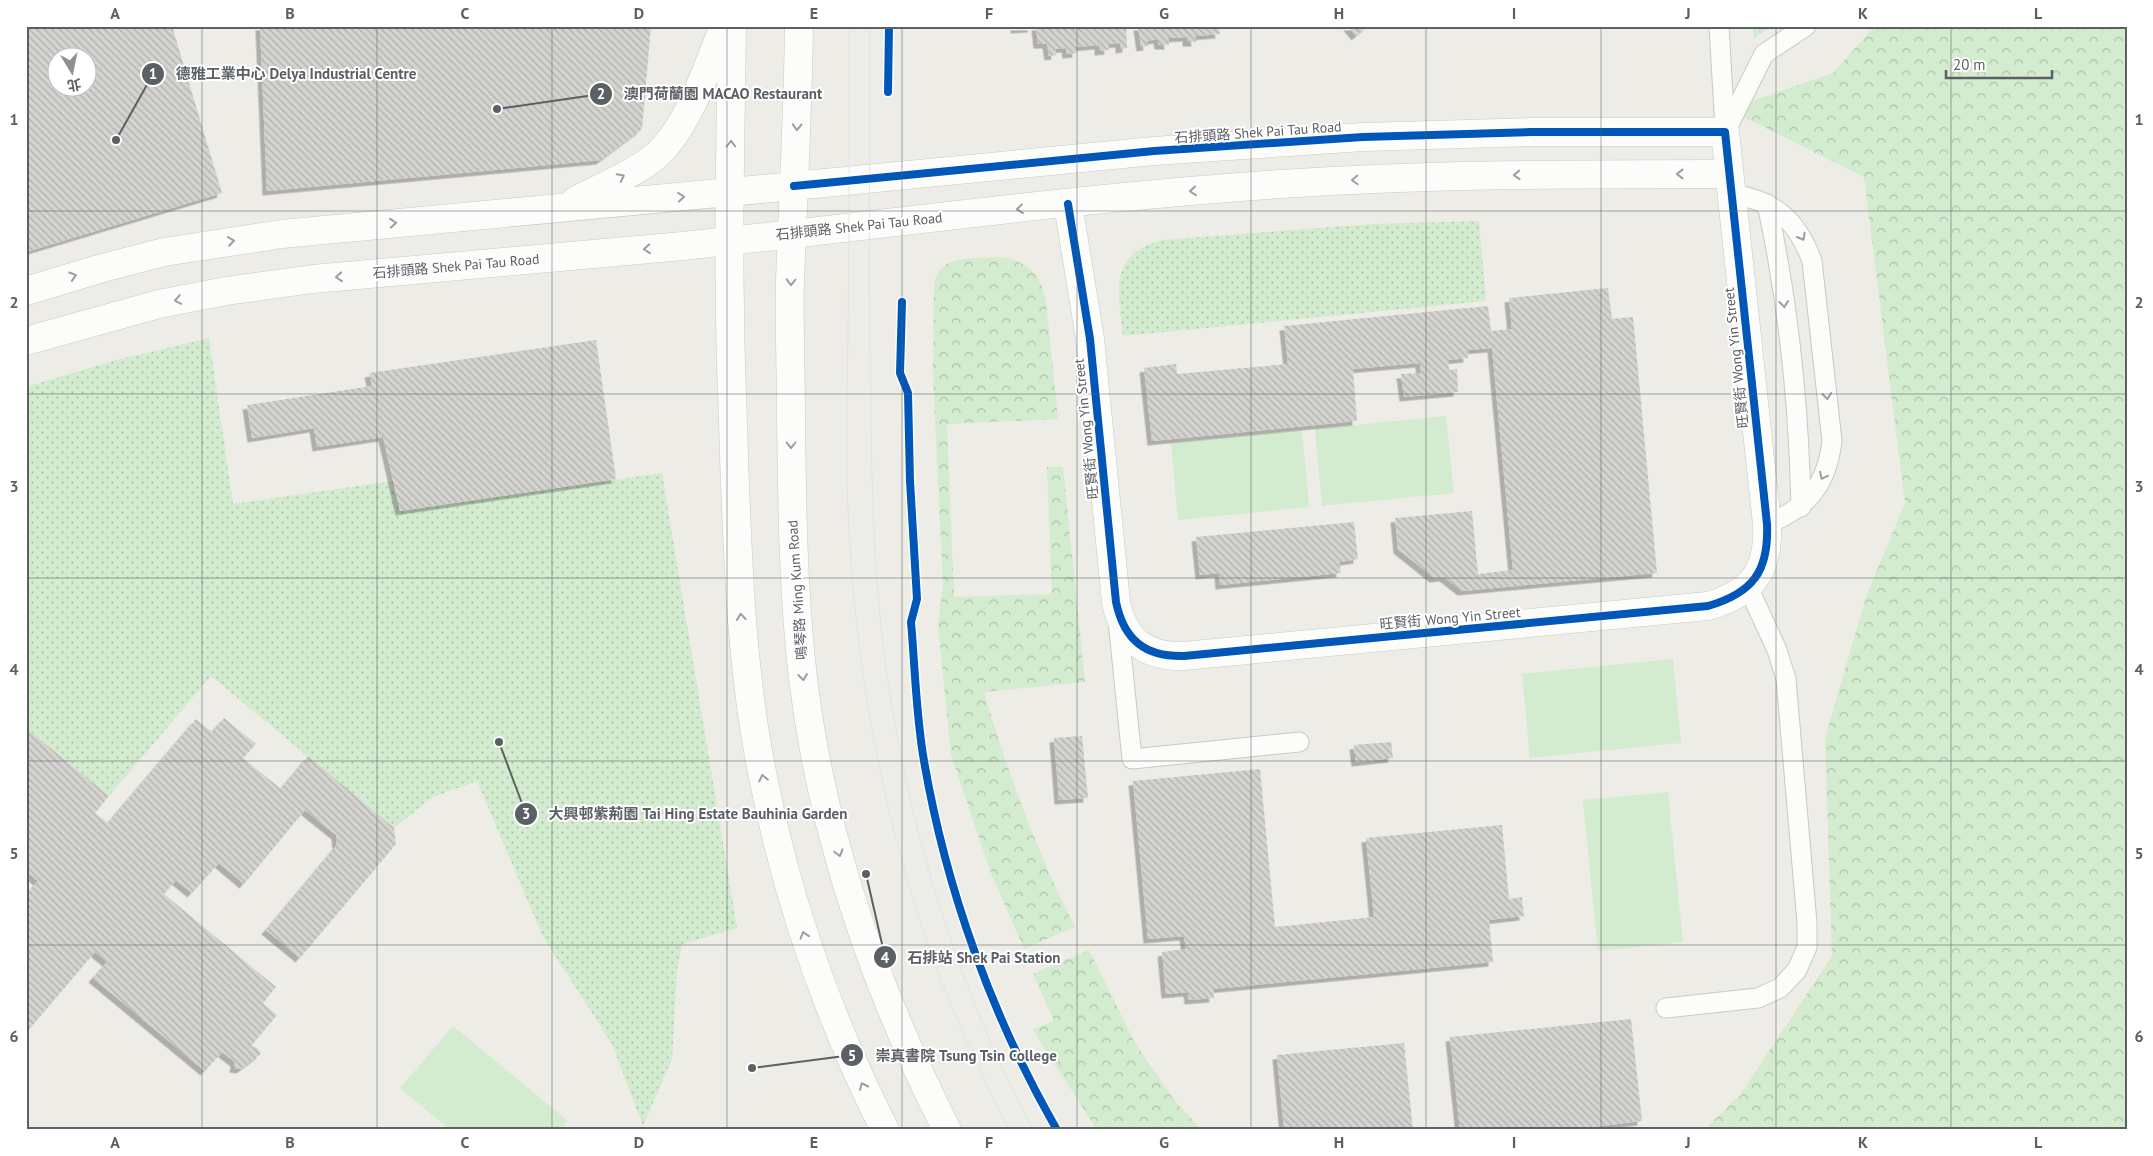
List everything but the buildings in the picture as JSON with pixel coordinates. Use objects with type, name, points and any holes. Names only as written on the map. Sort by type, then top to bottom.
[{"type":"main road","points":[[562,207],[634,171],[663,149],[687,113],[724,26]]},
{"type":"main road","points":[[732,26],[730,308],[740,603],[748,688],[762,772],[781,856],[805,938],[834,1019],[885,1130]]},
{"type":"main road","name":"鳴琴路 Ming Kum Road","points":[[799,26],[790,284],[792,516],[795,599],[804,681],[817,762],[835,842],[858,921],[886,998],[919,1074],[947,1130]]},
{"type":"main road","name":"石排頭路 Shek Pai Tau Road","points":[[26,291],[108,266],[164,252],[282,234],[1154,151],[1363,137],[1531,132],[1725,132]]},
{"type":"main road","name":"旺賢街 Wong Yin Street","points":[[1068,204],[1090,339],[1116,602],[1119,618],[1127,632],[1138,644],[1152,652],[1168,656],[1708,606],[1730,599],[1748,586],[1762,569],[1768,546],[1725,132]]},
{"type":"main road","name":"石排頭路 Shek Pai Tau Road","points":[[26,341],[159,304],[226,291],[313,279],[793,234],[1225,188],[1397,178],[1532,174],[1730,184]]},
{"type":"lane","points":[[1719,26],[1725,132]]},
{"type":"lane","points":[[1725,132],[1764,54],[1806,26]]},
{"type":"lane","points":[[1730,184],[1783,214],[1796,228],[1806,244],[1812,261],[1832,440],[1830,460],[1823,477],[1813,493],[1801,506],[1785,517],[1767,524]]},
{"type":"lane","points":[[1767,204],[1780,272],[1800,447],[1801,506]]},
{"type":"lane","points":[[1666,1008],[1758,998],[1780,988],[1797,970],[1806,947],[1807,923],[1786,679],[1778,650],[1748,586]]},
{"type":"lane","points":[[1116,602],[1132,759],[1299,742]]},
{"type":"green space","points":[[1753,26],[1773,26],[1754,38]]},
{"type":"green space","points":[[1875,26],[2127,26],[2127,1130],[1704,1130],[1740,1095],[1832,956],[1825,738],[1867,594],[1905,503],[1864,177],[1728,109],[1833,73]]},
{"type":"green space","points":[[1479,221],[1486,301],[1123,336],[1119,289],[1120,276],[1125,264],[1133,254],[1145,246],[1163,240],[1373,224]]},
{"type":"green space","points":[[1002,257],[1012,259],[1027,266],[1037,276],[1044,291],[1058,419],[947,424],[954,597],[1052,594],[1047,467],[1063,467],[1085,682],[984,692],[1024,812],[1048,870],[1075,927],[1024,949],[991,873],[951,755],[938,625],[943,585],[933,375],[934,282],[941,268],[950,262],[972,258]]},
{"type":"green space","points":[[209,338],[233,504],[393,481],[400,511],[662,473],[737,928],[682,944],[677,971],[672,1059],[643,1126],[612,1044],[543,937],[477,781],[433,797],[394,828],[211,676],[109,796],[26,728],[26,387],[113,361]]},
{"type":"green space","points":[[1446,416],[1454,493],[1322,506],[1315,429]]},
{"type":"green space","points":[[1302,430],[1309,507],[1178,520],[1171,443]]},
{"type":"green space","points":[[1673,659],[1681,743],[1530,758],[1522,674]]},
{"type":"green space","points":[[1668,792],[1683,942],[1598,951],[1583,800]]},
{"type":"green space","points":[[1089,950],[1135,1043],[1174,1100],[1202,1130],[1097,1130],[1033,1030],[1054,1021],[1033,974]]},
{"type":"green space","points":[[453,1026],[568,1121],[560,1130],[450,1130],[400,1088]]},
{"type":"tram line","points":[[849,26],[848,521],[854,602],[861,656],[869,711],[891,818],[921,924],[955,1014],[1009,1130]]},
{"type":"tram line","points":[[870,26],[872,485],[881,629],[891,701],[913,812],[944,921],[984,1027],[1007,1079],[1033,1130]]},
{"type":"cycle path","points":[[888,92],[889,26]]},
{"type":"cycle path","points":[[794,186],[1154,151],[1363,137],[1531,132],[1725,132],[1767,524],[1765,555],[1761,567],[1747,587],[1724,601],[1708,606],[1184,656],[1170,656],[1147,649],[1138,644],[1125,627],[1116,602],[1090,339],[1068,204]]},
{"type":"cycle path","points":[[902,302],[900,373],[908,393],[910,481],[917,599],[911,622],[917,709],[924,761],[945,857],[974,951],[1012,1043],[1057,1130]]},
{"type":"place","name":"澳門荷蘭園 MACAO Restaurant","points":[[497,109]]},
{"type":"place","name":"德雅工業中心 Delya Industrial Centre","points":[[116,140]]},
{"type":"place","name":"大興邨紫荊園 Tai Hing Estate Bauhinia Garden","points":[[499,742]]},
{"type":"place","name":"石排站 Shek Pai Station","points":[[866,874]]},
{"type":"place","name":"崇真書院 Tsung Tsin College","points":[[752,1068]]}]
